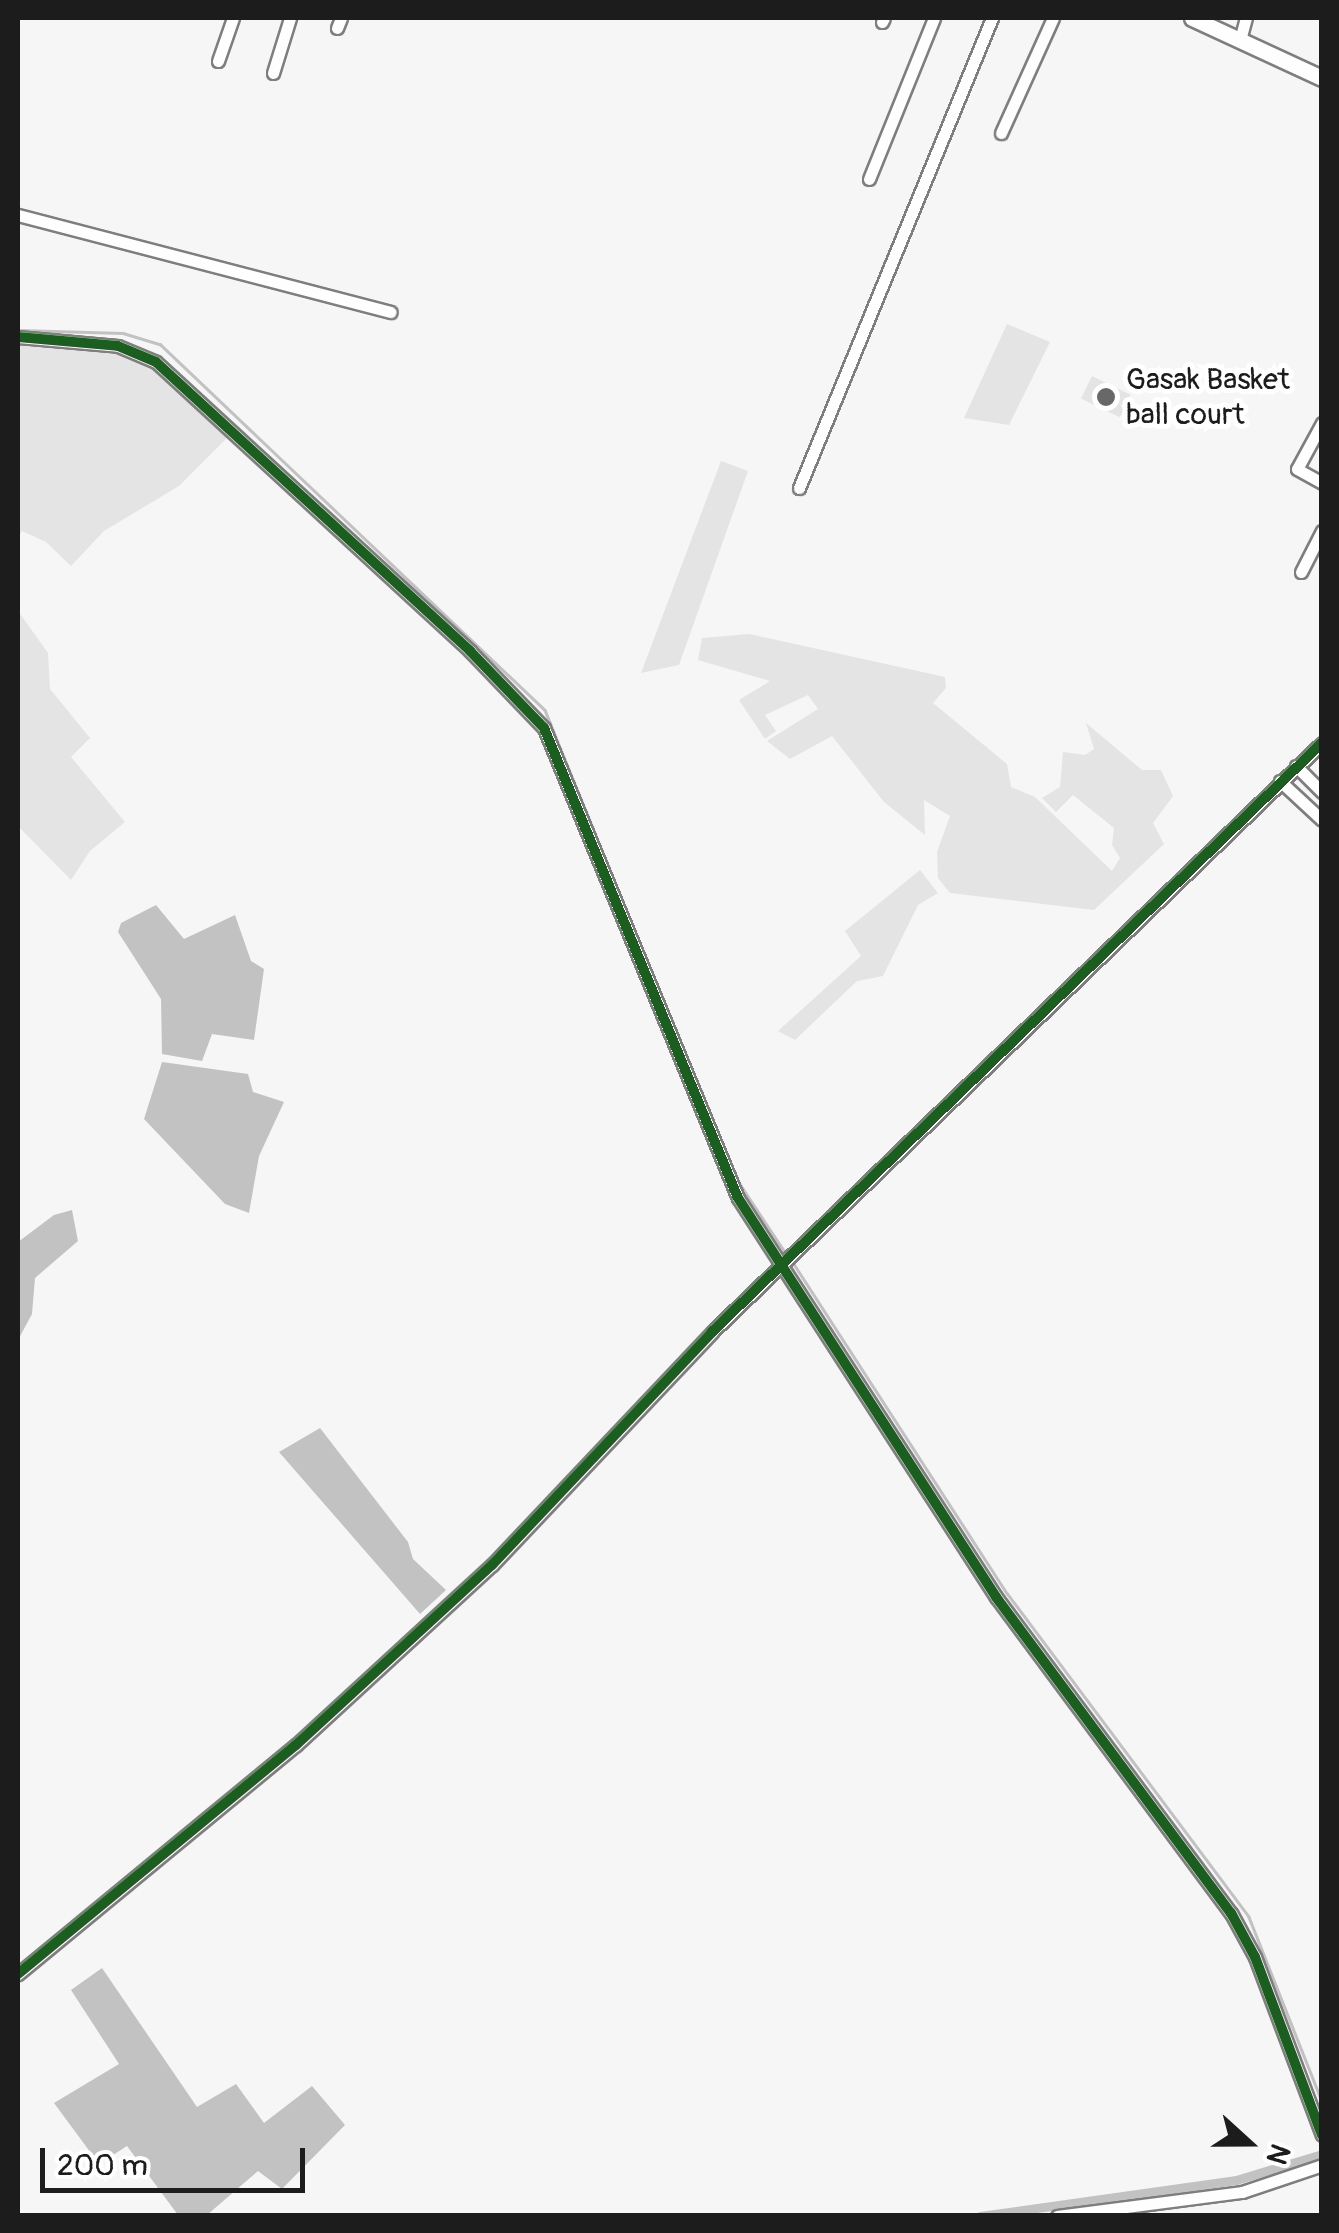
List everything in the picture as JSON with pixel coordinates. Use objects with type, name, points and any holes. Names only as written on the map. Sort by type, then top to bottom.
[{"type":"street","points":[[218,61],[232,18]]},
{"type":"street","points":[[273,73],[287,18]]},
{"type":"street","points":[[870,179],[934,18]]},
{"type":"street","points":[[800,488],[992,18]]},
{"type":"street","points":[[1001,133],[1053,18]]},
{"type":"street","points":[[1192,18],[1322,78]]},
{"type":"street","points":[[1240,40],[1246,18]]},
{"type":"street","points":[[18,215],[390,312]]},
{"type":"street","points":[[18,336],[118,346],[156,362],[533,712],[552,743],[728,1177],[788,1264],[996,1597],[1231,1913],[1255,1957],[1322,2135]]},
{"type":"street","points":[[1322,422],[1297,469],[1322,483]]},
{"type":"street","points":[[1301,572],[1322,532]]},
{"type":"street","points":[[18,1974],[296,1745],[430,1622],[532,1525],[698,1346],[788,1264],[1322,743]]},
{"type":"street","points":[[1296,766],[1322,792]]},
{"type":"street","points":[[1280,782],[1322,820]]},
{"type":"street","points":[[1057,2216],[1242,2192],[1322,2165]]},
{"type":"shaded area","points":[[1007,324],[1050,342],[1009,425],[964,418]]},
{"type":"shaded area","points":[[18,339],[135,355],[178,387],[227,438],[179,486],[104,531],[71,566],[46,542],[22,531],[18,539]]},
{"type":"shaded area","name":"Gasak Basket ball court","points":[[1092,376],[1131,395],[1120,417],[1081,398]]},
{"type":"shaded area","points":[[721,461],[748,471],[679,665],[641,673]]},
{"type":"shaded area","points":[[18,611],[48,653],[50,689],[90,738],[71,757],[125,822],[90,851],[71,880],[18,826]]},
{"type":"shaded area","points":[[749,634],[945,677],[946,688],[933,703],[1007,764],[1011,787],[1035,797],[1112,871],[1120,858],[1112,845],[1114,828],[1073,795],[1056,812],[1042,798],[1060,787],[1063,752],[1085,755],[1094,749],[1086,723],[1142,770],[1161,770],[1173,796],[1153,823],[1164,844],[1094,910],[950,893],[938,878],[937,852],[950,816],[924,800],[925,835],[884,802],[832,736],[790,759],[767,741],[818,709],[808,695],[765,715],[776,731],[765,739],[739,700],[770,681],[698,660],[702,638]]},
{"type":"shaded area","points":[[920,870],[938,893],[918,905],[883,976],[857,981],[795,1040],[778,1031],[861,956],[845,931]]},
{"type":"shaded area","points":[[156,905],[184,939],[235,915],[251,961],[264,969],[254,1040],[212,1034],[202,1061],[162,1054],[161,999],[118,932],[121,923]]},
{"type":"shaded area","points":[[162,1062],[248,1074],[253,1092],[284,1102],[259,1156],[249,1213],[225,1204],[144,1119]]},
{"type":"shaded area","points":[[72,1210],[78,1241],[35,1278],[32,1314],[18,1340],[18,1242],[54,1215]]},
{"type":"shaded area","points":[[320,1428],[408,1542],[413,1559],[446,1590],[420,1614],[279,1452]]},
{"type":"shaded area","points":[[102,1968],[197,2107],[236,2084],[264,2123],[312,2086],[345,2125],[282,2189],[258,2171],[207,2215],[178,2215],[127,2146],[99,2164],[54,2103],[119,2064],[71,1990]]},
{"type":"waterway","points":[[18,330],[123,333],[160,344],[545,710],[708,1111]]},
{"type":"waterway","points":[[736,1178],[787,1255]]},
{"type":"waterway","points":[[792,1261],[1007,1593],[1249,1917],[1322,2101]]},
{"type":"waterway","points":[[980,2216],[1236,2180],[1322,2154]]},
{"type":"cycle path","points":[[18,337],[118,346],[156,362],[470,651],[544,728],[738,1198],[996,1597],[1231,1913],[1255,1957],[1322,2135]]},
{"type":"cycle path","points":[[18,1974],[296,1745],[492,1565],[712,1332],[1322,743]]},
{"type":"place","name":"Gasak Basket ball court","points":[[1106,397]]}]
